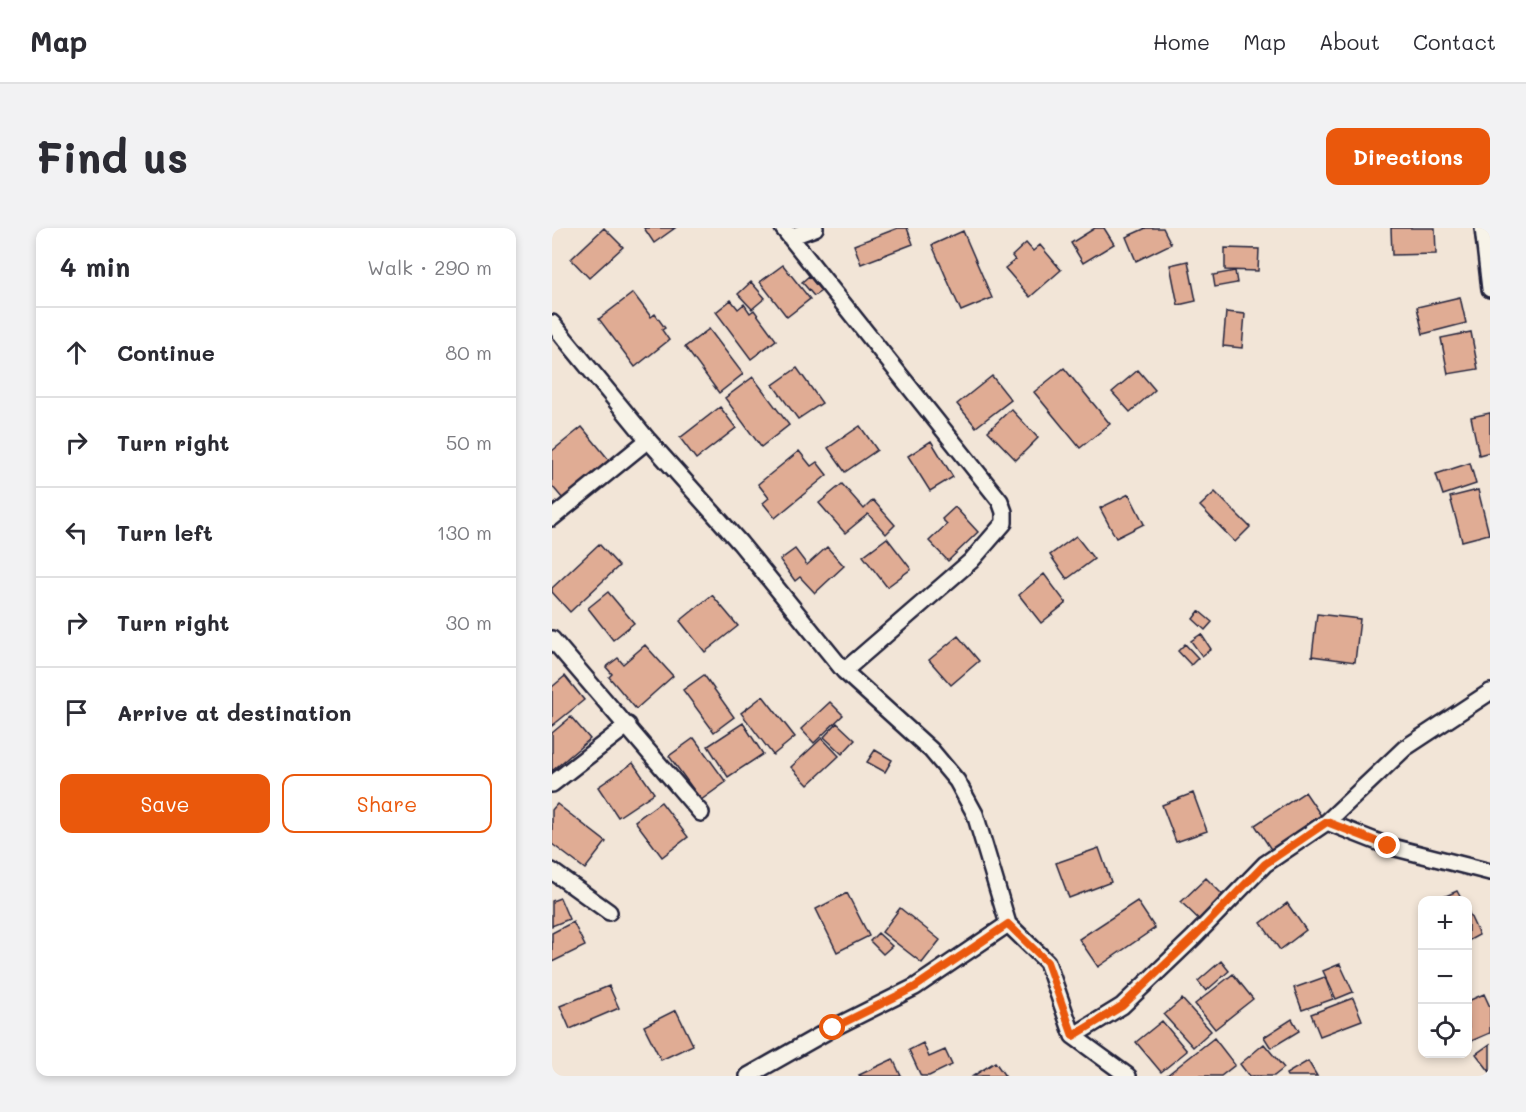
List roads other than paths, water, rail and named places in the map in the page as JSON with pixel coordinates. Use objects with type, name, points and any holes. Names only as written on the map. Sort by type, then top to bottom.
[{"type":"street","points":[[786,232],[815,228]]},
{"type":"street","points":[[1483,228],[1490,289]]},
{"type":"street","points":[[786,232],[1000,501],[1004,512],[1004,523],[971,561],[844,671]]},
{"type":"street","points":[[552,323],[648,440],[740,543],[844,671],[931,750],[957,781],[975,814],[1008,924],[1047,962],[1073,1036],[1128,1076]]},
{"type":"street","points":[[552,518],[648,440]]},
{"type":"street","points":[[552,639],[701,813]]},
{"type":"street","points":[[1073,1036],[1122,1006],[1265,864],[1327,822],[1405,748],[1490,692]]},
{"type":"street","points":[[552,784],[628,725]]},
{"type":"street","points":[[1327,822],[1388,846],[1490,872]]},
{"type":"street","points":[[552,871],[609,912]]},
{"type":"street","points":[[748,1076],[833,1028],[915,987],[1008,924]]}]
